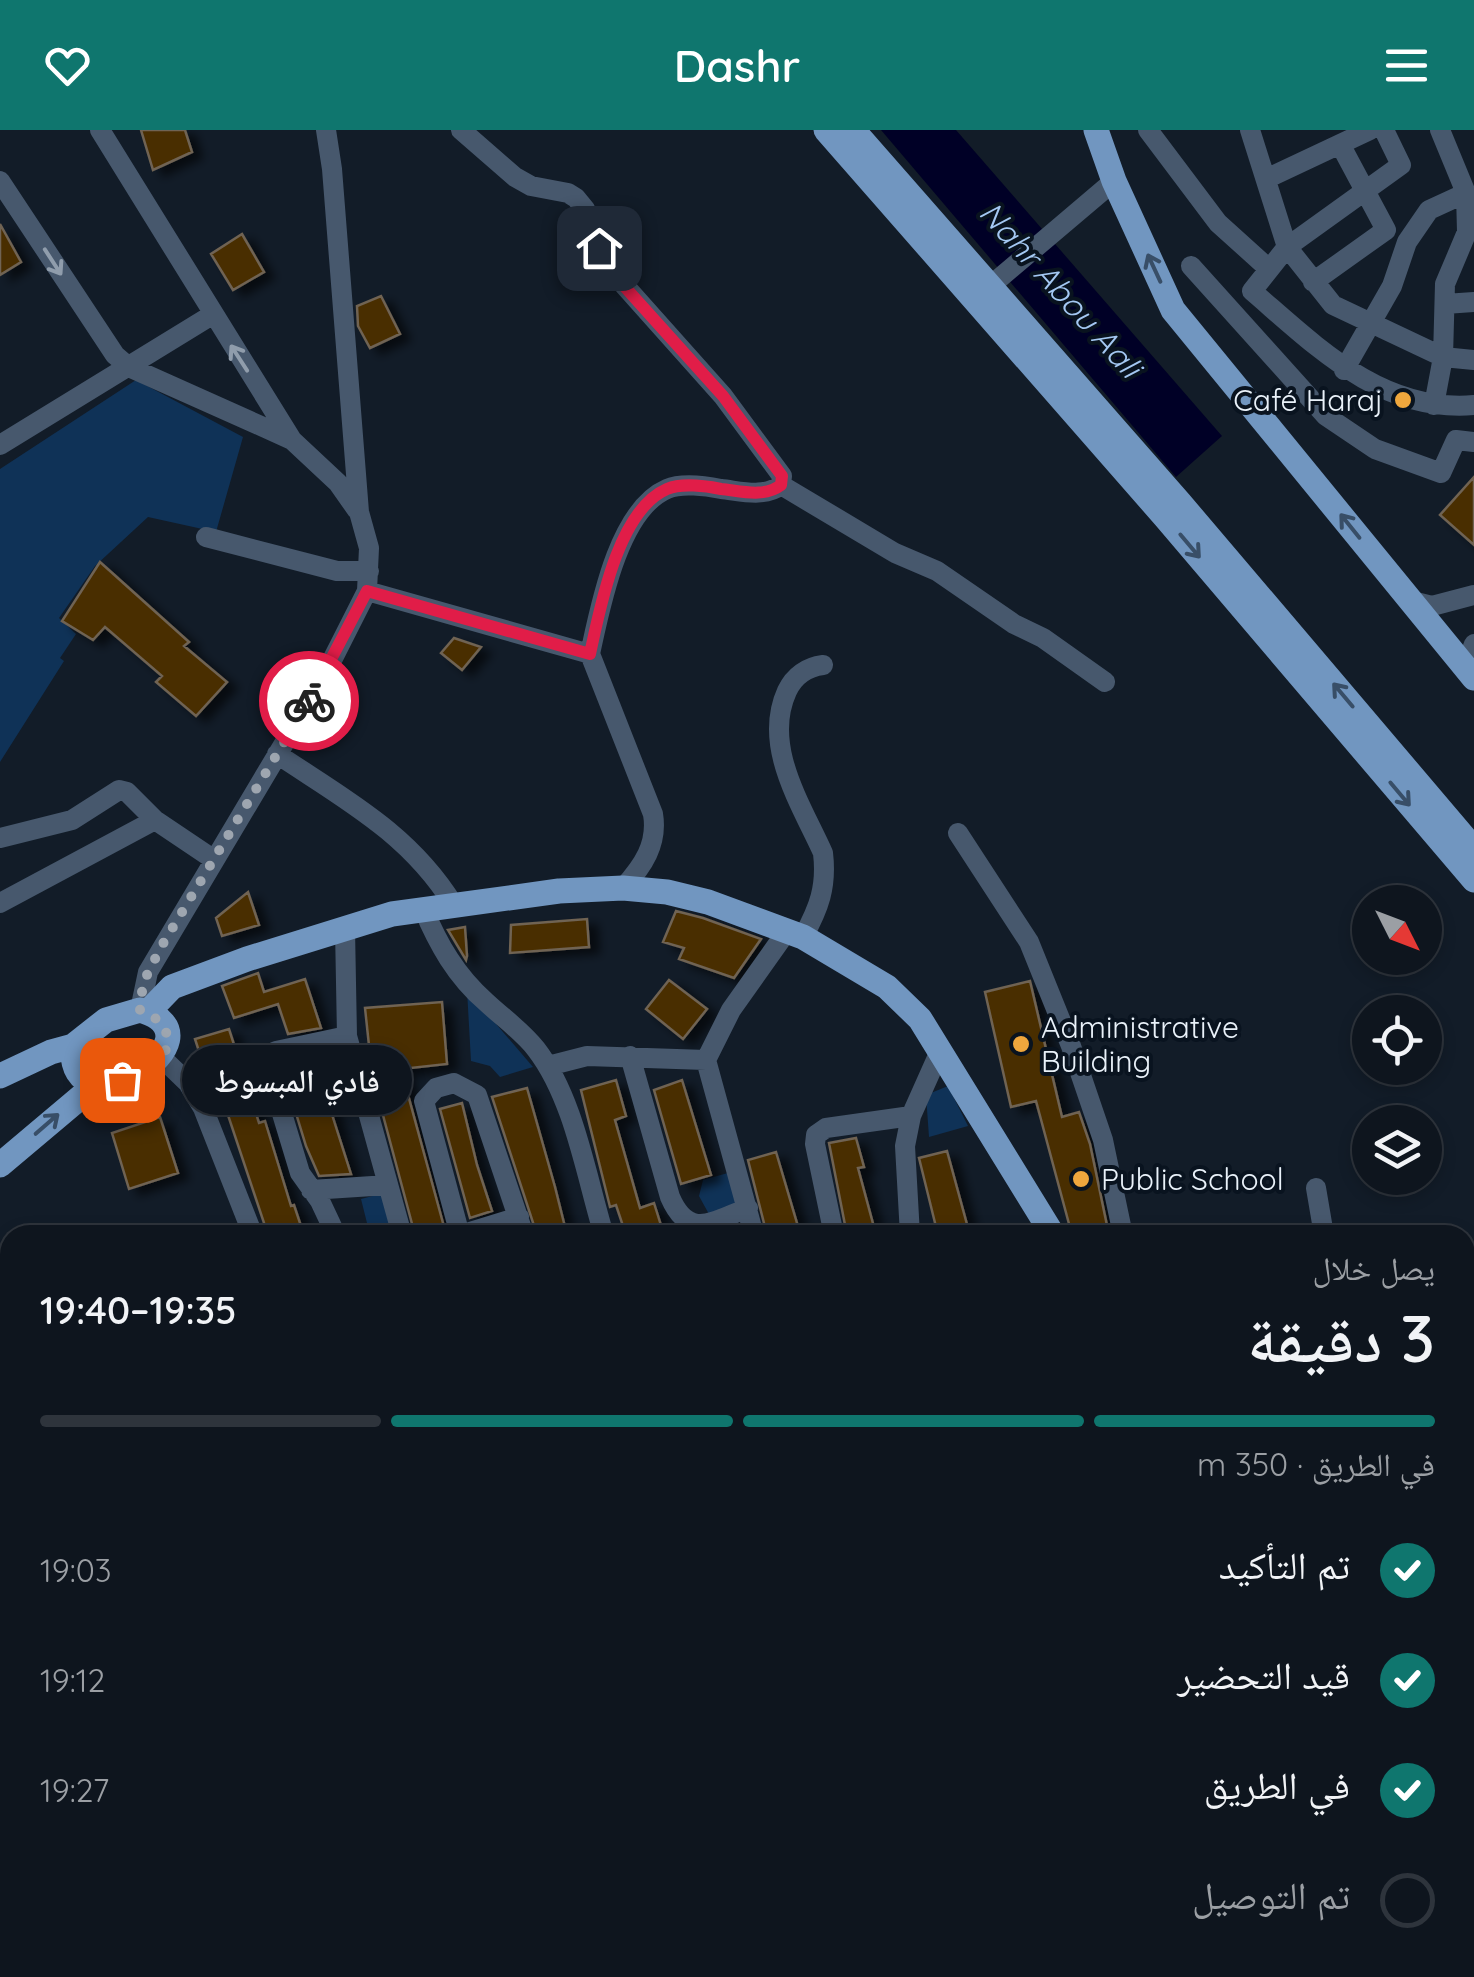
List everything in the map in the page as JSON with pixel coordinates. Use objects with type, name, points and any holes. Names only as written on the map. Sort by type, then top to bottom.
[{"type":"main road","points":[[826,130],[988,288],[1165,516],[1474,880]]},
{"type":"main road","points":[[853,130],[1180,504],[1474,849]]},
{"type":"main road","points":[[1096,130],[1114,182],[1173,310],[1412,601],[1471,664]]},
{"type":"main road","points":[[0,1076],[73,1046],[106,1020],[144,1011],[172,987],[345,928],[423,908],[591,888],[667,892],[708,902],[795,934],[887,986],[920,1019],[1047,1225]]},
{"type":"main road","points":[[73,1046],[75,1063],[88,1082],[105,1086],[122,1080],[161,1057],[166,1048],[166,1033],[160,1019],[144,1011]]},
{"type":"main road","points":[[0,1165],[95,1085]]},
{"type":"street","points":[[100,130],[292,440],[338,483],[358,512]]},
{"type":"street","points":[[144,1011],[148,972],[324,678],[368,581],[368,548],[358,512],[326,130]]},
{"type":"street","points":[[461,130],[515,178],[576,198],[585,209],[599,248],[624,286],[723,396],[782,476],[781,485]]},
{"type":"street","points":[[1148,130],[1218,223],[1269,269]]},
{"type":"street","points":[[1250,130],[1287,247],[1332,304],[1443,358],[1474,360]]},
{"type":"street","points":[[1384,130],[1401,165],[1287,247],[1252,290],[1344,370],[1434,404],[1474,405]]},
{"type":"street","points":[[1434,404],[1443,358],[1445,284],[1471,231],[1466,193],[1440,130]]},
{"type":"street","points":[[1268,178],[1353,136],[1365,190],[1386,230],[1313,282]]},
{"type":"street","points":[[0,180],[100,336],[129,367],[292,440]]},
{"type":"street","points":[[988,288],[1114,182]]},
{"type":"street","points":[[1344,370],[1392,286],[1407,242],[1428,210],[1466,193]]},
{"type":"street","points":[[1191,266],[1326,416],[1375,449],[1440,473],[1456,440],[1474,442]]},
{"type":"street","points":[[1445,304],[1474,302]]},
{"type":"street","points":[[0,445],[212,315]]},
{"type":"street","points":[[623,888],[644,862],[655,829],[653,814],[590,654],[628,531],[647,504],[667,489],[712,487],[758,493],[781,485],[895,552],[937,571],[1105,682]]},
{"type":"street","points":[[206,538],[368,581],[590,654]]},
{"type":"street","points":[[1412,601],[1432,606],[1474,595]]},
{"type":"street","points":[[752,1225],[706,1060],[731,1010],[823,896],[823,854],[781,756],[778,722],[790,684],[810,666],[823,665]]},
{"type":"street","points":[[276,754],[393,832],[422,860],[453,904]]},
{"type":"street","points":[[0,838],[72,820],[119,790],[127,792],[156,820],[213,859]]},
{"type":"street","points":[[0,902],[156,820]]},
{"type":"street","points":[[958,833],[1030,942],[1103,1140],[1121,1225]]},
{"type":"street","points":[[423,908],[454,968],[484,1002],[519,1030],[548,1066],[565,1103],[601,1225]]},
{"type":"street","points":[[345,928],[346,1036],[399,1225]]},
{"type":"street","points":[[331,1225],[300,1173],[267,1064],[269,1056],[284,1048],[346,1036]]},
{"type":"street","points":[[911,1225],[904,1172],[911,1116],[940,1051]]},
{"type":"street","points":[[548,1066],[587,1056],[706,1060]]},
{"type":"street","points":[[630,1056],[670,1197],[681,1218],[694,1225],[705,1224],[748,1208]]},
{"type":"street","points":[[161,1057],[188,1082],[203,1108],[249,1225]]},
{"type":"street","points":[[457,1225],[424,1102],[444,1084],[463,1086],[477,1096],[521,1225]]},
{"type":"street","points":[[832,1225],[814,1144],[816,1135],[826,1128],[911,1116]]},
{"type":"street","points":[[312,1190],[388,1186]]},
{"type":"street","points":[[1316,1188],[1322,1225]]},
{"type":"shaded area","points":[[136,380],[243,437],[216,532],[148,517],[95,566],[59,618],[76,634],[60,658],[64,661],[0,762],[0,469]]},
{"type":"shaded area","points":[[467,990],[533,1067],[500,1077],[490,1066],[471,1061]]},
{"type":"shaded area","points":[[948,1086],[968,1126],[929,1137],[926,1095]]},
{"type":"shaded area","points":[[735,1171],[744,1206],[710,1216],[699,1196],[703,1180]]},
{"type":"shaded area","points":[[384,1193],[393,1225],[368,1225],[361,1199]]},
{"type":"water","name":"Nahr Abou Aali","points":[[881,130],[956,130],[1222,436],[1176,477]]},
{"type":"building","points":[[141,130],[185,130],[192,152],[153,170]]},
{"type":"building","points":[[0,224],[21,262],[0,275]]},
{"type":"building","points":[[242,234],[264,272],[233,290],[211,254]]},
{"type":"building","points":[[381,296],[400,334],[370,348],[358,326],[357,306]]},
{"type":"building","points":[[1474,477],[1474,545],[1440,515]]},
{"type":"building","points":[[100,562],[189,642],[184,646],[227,682],[196,716],[156,682],[162,676],[105,627],[93,640],[62,621]]},
{"type":"building","points":[[454,638],[481,647],[462,670],[441,653]]},
{"type":"building","points":[[248,892],[259,925],[222,936],[216,918]]},
{"type":"building","points":[[676,911],[761,939],[734,978],[679,959],[684,948],[663,942]]},
{"type":"building","points":[[587,919],[589,947],[510,953],[511,925]]},
{"type":"building","points":[[465,927],[467,956],[466,960],[448,930]]},
{"type":"building","points":[[258,973],[264,992],[305,979],[321,1028],[288,1034],[278,1004],[234,1018],[222,986]]},
{"type":"building","points":[[669,980],[707,1009],[683,1039],[646,1009]]},
{"type":"building","points":[[1030,981],[1062,1117],[1079,1112],[1090,1144],[1107,1225],[1069,1225],[1036,1101],[1011,1107],[985,992]]},
{"type":"building","points":[[442,1002],[447,1064],[401,1069],[444,1225],[412,1225],[372,1074],[365,1008]]},
{"type":"building","points":[[229,1029],[259,1123],[265,1121],[301,1225],[265,1225],[227,1112],[223,1113],[195,1039]]},
{"type":"building","points":[[314,1057],[351,1174],[319,1176],[306,1146],[284,1074],[299,1070],[296,1061]]},
{"type":"building","points":[[616,1080],[626,1116],[615,1120],[640,1208],[654,1203],[661,1225],[623,1225],[616,1205],[610,1207],[581,1090]]},
{"type":"building","points":[[682,1080],[711,1175],[681,1184],[654,1090]]},
{"type":"building","points":[[527,1088],[564,1225],[534,1225],[492,1097]]},
{"type":"building","points":[[462,1103],[492,1211],[470,1218],[440,1109]]},
{"type":"building","points":[[160,1117],[178,1173],[129,1189],[112,1133]]},
{"type":"building","points":[[856,1138],[864,1167],[858,1168],[873,1225],[845,1225],[829,1143]]},
{"type":"building","points":[[947,1151],[967,1225],[936,1225],[919,1158]]},
{"type":"building","points":[[776,1152],[798,1225],[764,1225],[748,1160]]},
{"type":"way so far","points":[[122,1080],[158,1061],[166,1048],[164,1024],[140,1010],[143,983],[309,701]]},
{"type":"place","name":"Café Haraj","points":[[1403,400]]},
{"type":"place","name":"Administrative Building","points":[[1021,1044]]},
{"type":"place","name":"فادي المبسوط","points":[[122,1080]]},
{"type":"place","name":"Public School","points":[[1081,1179]]},
{"type":"route","points":[[309,701],[367,591],[590,654],[616,560],[628,531],[647,504],[667,489],[686,486],[758,493],[781,485],[782,476],[723,396],[624,286],[599,248]]}]
